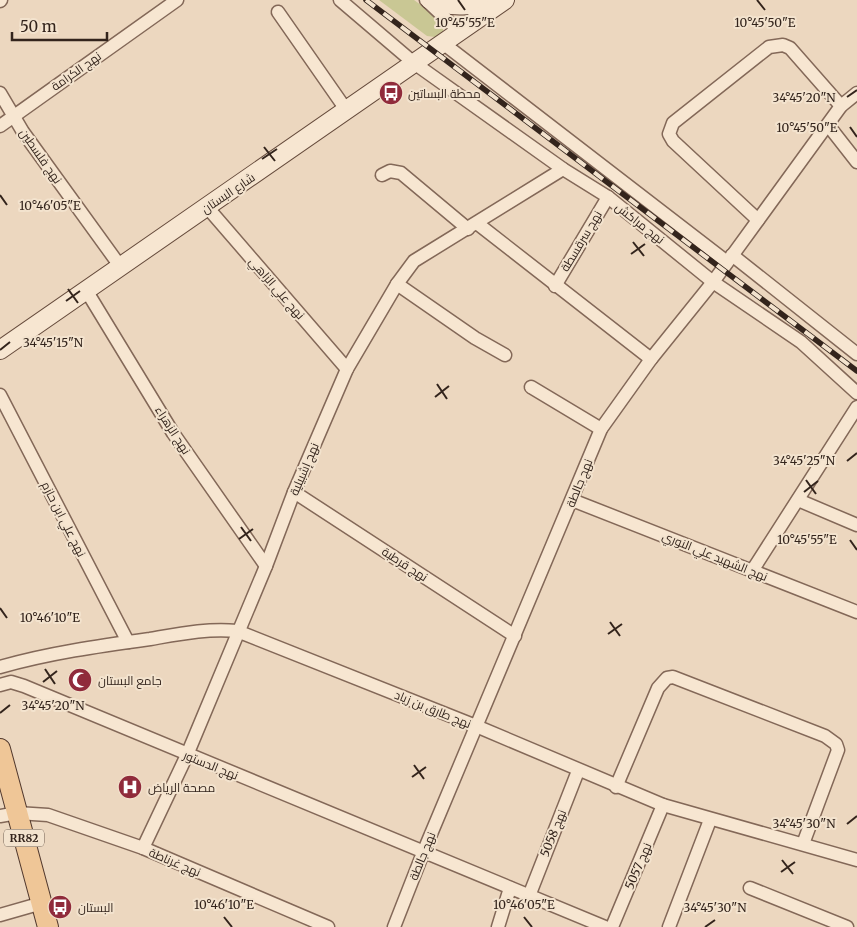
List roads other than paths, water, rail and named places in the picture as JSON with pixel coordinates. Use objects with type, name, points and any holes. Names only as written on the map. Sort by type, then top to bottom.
[{"type":"main road","points":[[430,0],[439,4],[457,6],[504,0]]},
{"type":"main road","name":"شارع البستان","points":[[0,350],[444,44],[504,0]]},
{"type":"main road","name":"RR82","points":[[0,749],[9,814],[42,903],[48,927]]},
{"type":"street","name":"نهج الكرامة","points":[[0,126],[177,0]]},
{"type":"street","name":"نهج مراكش","points":[[340,0],[414,63],[563,169],[608,197],[713,282],[801,342],[857,393]]},
{"type":"street","points":[[426,0],[460,32]]},
{"type":"street","points":[[278,12],[347,111]]},
{"type":"street","points":[[444,44],[856,352]]},
{"type":"street","points":[[758,220],[673,141],[669,134],[673,123],[769,48],[777,45],[790,48],[841,106]]},
{"type":"street","name":"نهج فلسطين","points":[[0,93],[15,115],[23,132],[120,266]]},
{"type":"street","name":"نهج جالطة","points":[[394,927],[423,853],[516,636],[601,429],[651,359],[713,282],[841,106],[857,93]]},
{"type":"street","points":[[828,125],[857,162]]},
{"type":"street","name":"نهج إشبيلية","points":[[143,848],[187,755],[237,631],[266,566],[294,492],[347,369],[397,284],[414,261],[563,169]]},
{"type":"street","points":[[382,175],[390,171],[401,173],[651,359]]},
{"type":"street","name":"نهج سرقسطة","points":[[555,286],[608,197]]},
{"type":"street","name":"نهج علي الزاهي","points":[[207,207],[347,369]]},
{"type":"street","points":[[397,284],[474,338],[505,355]]},
{"type":"street","name":"نهج الزهراء","points":[[86,290],[174,433],[266,566]]},
{"type":"street","points":[[531,388],[601,429]]},
{"type":"street","name":"نهج علي ابن حازم","points":[[0,395],[128,642]]},
{"type":"street","points":[[752,571],[857,407]]},
{"type":"street","name":"نهج قرطبة","points":[[294,492],[516,636]]},
{"type":"street","name":"نهج الشهيد علي النوري","points":[[572,500],[857,612]]},
{"type":"street","points":[[798,500],[857,526]]},
{"type":"street","name":"نهج طارق بن زياد","points":[[0,667],[35,657],[128,642],[217,629],[237,631],[476,726],[578,771],[663,805],[710,820],[857,860]]},
{"type":"street","points":[[616,787],[658,688],[667,678],[674,677],[825,736],[836,744],[838,750],[803,844]]},
{"type":"street","name":"نهج الدستور","points":[[0,685],[11,682],[24,686],[605,927]]},
{"type":"street","name":"نهج 5058","points":[[529,896],[578,771]]},
{"type":"street","name":"نهج 5057","points":[[612,927],[663,805]]},
{"type":"street","name":"نهج غرناطة","points":[[9,814],[48,815],[143,848],[328,927]]},
{"type":"street","points":[[669,927],[710,820]]},
{"type":"street","points":[[498,927],[510,888]]},
{"type":"street","points":[[750,888],[848,927]]},
{"type":"street","points":[[0,915],[42,903]]},
{"type":"railway","points":[[366,0],[857,371]]},
{"type":"place","name":"محطة البساتين","points":[[391,93]]},
{"type":"place","name":"جامع البستان","points":[[80,680]]},
{"type":"place","name":"مصحة الرياض","points":[[130,787]]},
{"type":"place","name":"البستان","points":[[60,907]]}]
